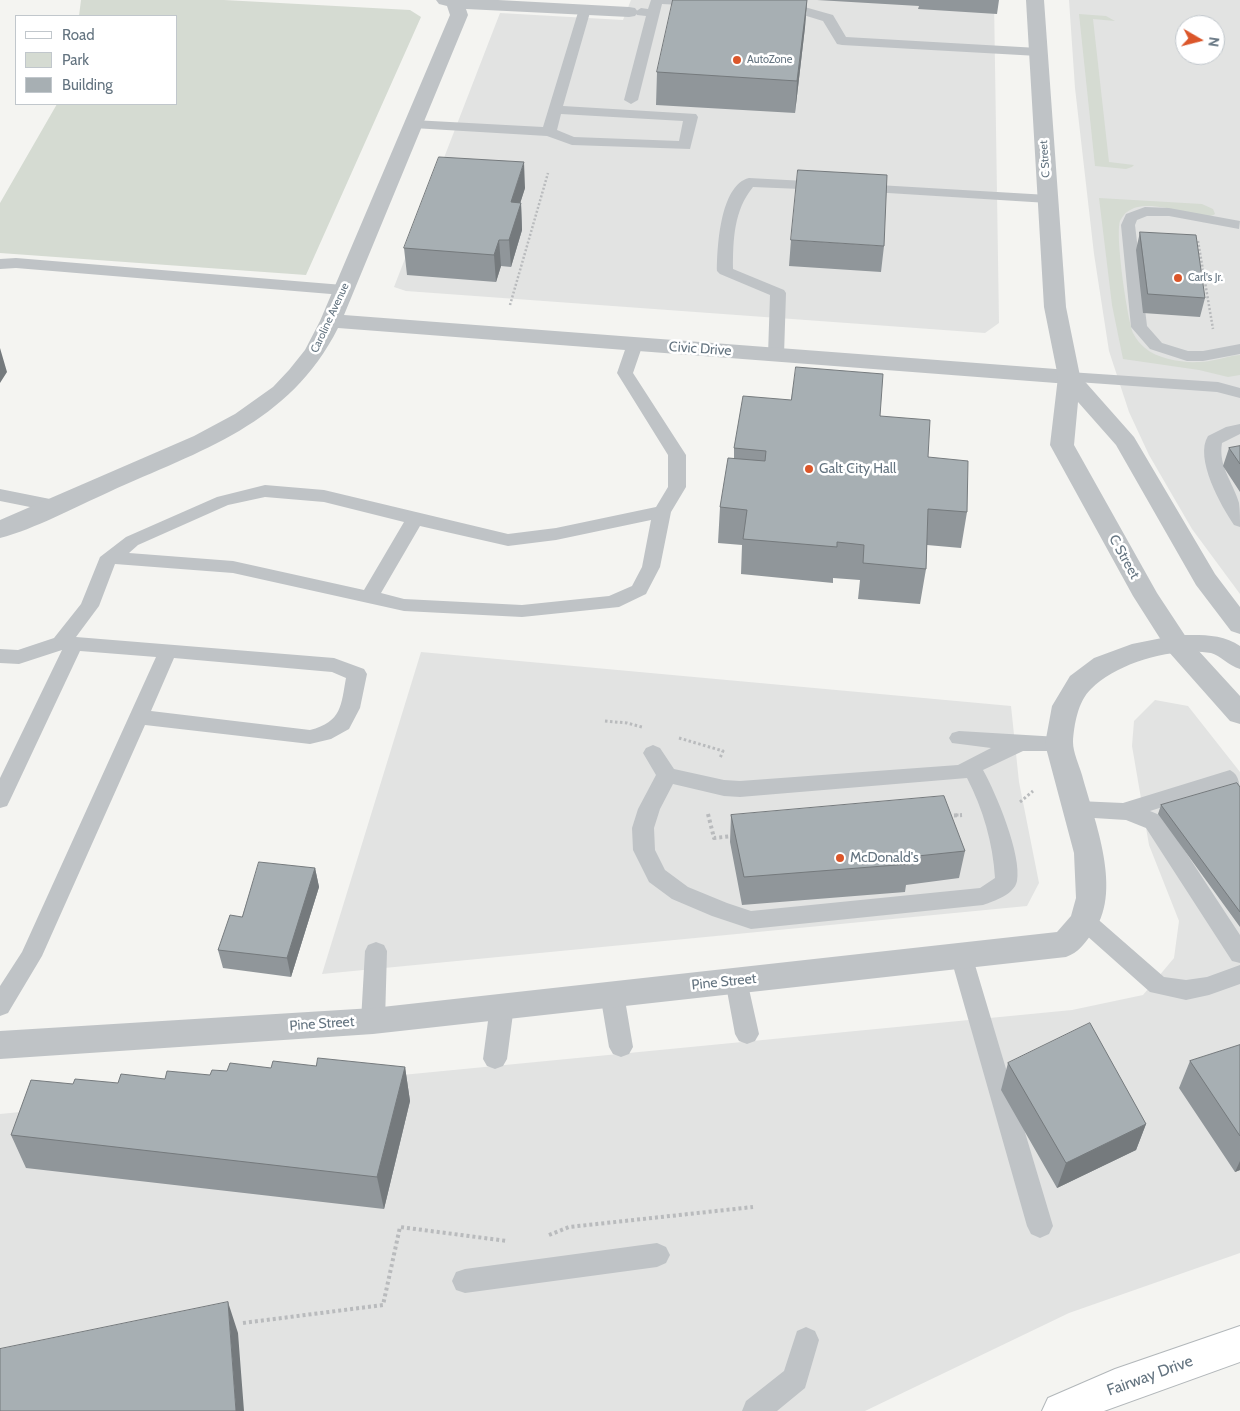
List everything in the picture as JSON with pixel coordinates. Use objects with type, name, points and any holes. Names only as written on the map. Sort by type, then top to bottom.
[{"type":"main road","name":"Fairway Drive","points":[[1060,1411],[1115,1387],[1240,1344]]},
{"type":"street","name":"C Street","points":[[1035,0],[1055,307],[1069,377],[1062,446],[1146,596],[1177,644],[1240,714]]},
{"type":"street","points":[[450,1],[629,12]]},
{"type":"street","name":"Caroline Avenue","points":[[0,530],[196,444],[230,427],[267,403],[296,376],[312,356],[330,321],[459,15],[450,1]]},
{"type":"street","name":"Civic Drive","points":[[330,321],[1069,377]]},
{"type":"street","name":"C Street","points":[[1069,377],[1126,442],[1205,579],[1240,625]]},
{"type":"street","name":"Pine Street","points":[[0,1045],[373,1020],[1066,944],[1085,922],[1091,898],[1089,853],[1059,744],[1066,706],[1080,683],[1104,665],[1132,653],[1177,644],[1211,644],[1224,648],[1240,660]]},
{"type":"lane","points":[[631,100],[657,0],[716,3]]},
{"type":"lane","points":[[763,7],[800,10],[828,18],[842,41],[1038,52]]},
{"type":"lane","points":[[549,132],[585,9]]},
{"type":"lane","points":[[629,12],[653,13]]},
{"type":"lane","points":[[413,124],[549,132],[572,141],[685,146],[691,117],[556,110]]},
{"type":"lane","points":[[776,355],[778,293],[725,271],[726,231],[738,193],[749,182],[1048,199]]},
{"type":"lane","points":[[1239,225],[1169,212],[1145,211],[1131,217],[1128,225],[1139,327],[1156,346],[1186,356],[1204,356],[1240,349]]},
{"type":"lane","points":[[0,264],[16,263],[343,290]]},
{"type":"lane","points":[[111,558],[233,567],[404,605],[522,612],[612,602],[639,590],[652,567],[662,512],[677,487],[677,455],[625,373],[635,344]]},
{"type":"lane","points":[[1069,377],[1218,387],[1240,393]]},
{"type":"lane","points":[[1240,429],[1232,430],[1214,440],[1211,448],[1217,474],[1240,521]]},
{"type":"lane","points":[[0,800],[67,644],[90,606],[108,561],[132,541],[223,501],[265,491],[324,496],[508,540],[556,534],[662,512]]},
{"type":"lane","points":[[0,495],[55,506]]},
{"type":"lane","points":[[368,597],[415,518]]},
{"type":"lane","points":[[0,656],[19,657],[67,644],[334,665],[357,674],[348,718],[328,734],[310,736],[138,717]]},
{"type":"lane","points":[[0,1006],[10,972],[30,956],[168,651]]},
{"type":"lane","points":[[959,738],[1059,744]]},
{"type":"lane","points":[[653,753],[667,775],[724,788],[740,789],[961,772],[1020,743]]},
{"type":"lane","points":[[667,775],[649,809],[643,828],[644,850],[657,876],[680,893],[751,920],[983,896],[998,889],[1006,881],[1006,866],[983,787],[971,767]]},
{"type":"lane","points":[[1127,810],[1230,778],[1240,791]]},
{"type":"lane","points":[[1078,809],[1127,810],[1140,814],[1154,822],[1240,954]]},
{"type":"lane","points":[[1085,922],[1158,985],[1186,990],[1209,986],[1240,974]]},
{"type":"lane","points":[[373,1020],[376,951]]},
{"type":"lane","points":[[961,955],[1040,1226]]},
{"type":"lane","points":[[736,980],[747,1034]]},
{"type":"lane","points":[[612,994],[621,1046]]},
{"type":"lane","points":[[494,1059],[502,1006]]},
{"type":"lane","points":[[465,1281],[656,1255]]},
{"type":"lane","points":[[756,1411],[795,1379],[806,1340]]},
{"type":"path","points":[[510,305],[548,174]]},
{"type":"path","points":[[1194,218],[1214,337]]},
{"type":"shaded area","points":[[631,0],[994,0],[999,323],[985,333],[406,291],[394,287],[500,13],[623,20]]},
{"type":"shaded area","points":[[1069,0],[1240,0],[1240,594],[1192,529],[1149,455],[1129,412],[1109,351],[1094,254],[1075,88]]},
{"type":"shaded area","points":[[421,652],[1011,706],[1019,782],[1039,883],[1027,906],[322,974]]},
{"type":"shaded area","points":[[1155,700],[1188,706],[1240,772],[1240,1253],[1069,1313],[865,1411],[0,1411],[0,1114],[1072,1010],[1143,995],[1174,958],[1179,921],[1149,845],[1132,746],[1134,721]]},
{"type":"green space","points":[[81,0],[224,0],[410,10],[421,17],[306,275],[0,253],[0,203],[56,105],[178,105],[178,15],[79,15]]},
{"type":"green space","points":[[1079,14],[1106,16],[1115,21],[1093,19],[1109,162],[1134,165],[1126,169],[1095,166]]},
{"type":"green space","points":[[1099,198],[1202,204],[1213,209],[1215,214],[1208,216],[1149,206],[1137,207],[1126,213],[1120,221],[1119,229],[1120,258],[1125,294],[1133,333],[1150,352],[1178,361],[1192,362],[1240,355],[1240,375],[1228,377],[1199,370],[1123,359],[1112,305]]},
{"type":"building","points":[[673,0],[807,0],[797,81],[657,72]]},
{"type":"building","points":[[439,157],[524,162],[511,202],[521,203],[509,240],[499,240],[494,255],[404,248]]},
{"type":"building","points":[[798,170],[887,175],[884,246],[791,240]]},
{"type":"building","points":[[1140,232],[1196,235],[1205,298],[1148,294]]},
{"type":"building","points":[[796,367],[883,374],[880,416],[930,420],[928,457],[968,461],[967,512],[928,509],[926,569],[863,563],[864,545],[837,542],[837,547],[743,539],[747,510],[720,507],[728,458],[765,461],[766,451],[734,448],[743,396],[791,400]]},
{"type":"building","points":[[1240,446],[1240,464],[1229,448]]},
{"type":"building","points":[[1237,783],[1240,787],[1240,912],[1161,805]]},
{"type":"building","points":[[944,796],[965,851],[908,857],[909,864],[744,877],[731,815]]},
{"type":"building","points":[[259,862],[315,868],[287,958],[218,950],[230,915],[242,917]]},
{"type":"building","points":[[1090,1023],[1146,1124],[1066,1163],[1008,1063]]},
{"type":"building","points":[[1240,1045],[1240,1136],[1190,1061]]},
{"type":"building","points":[[318,1058],[405,1067],[377,1177],[11,1135],[31,1080],[73,1084],[75,1079],[118,1083],[121,1074],[165,1079],[167,1071],[210,1075],[212,1070],[227,1071],[230,1063],[271,1068],[273,1061],[316,1066]]},
{"type":"building","points":[[228,1302],[236,1411],[0,1411],[0,1349]]},
{"type":"place","name":"AutoZone","points":[[737,60]]},
{"type":"place","name":"Carl's Jr.","points":[[1178,278]]},
{"type":"place","name":"Galt City Hall","points":[[809,469]]},
{"type":"place","name":"McDonald's","points":[[840,858]]}]
